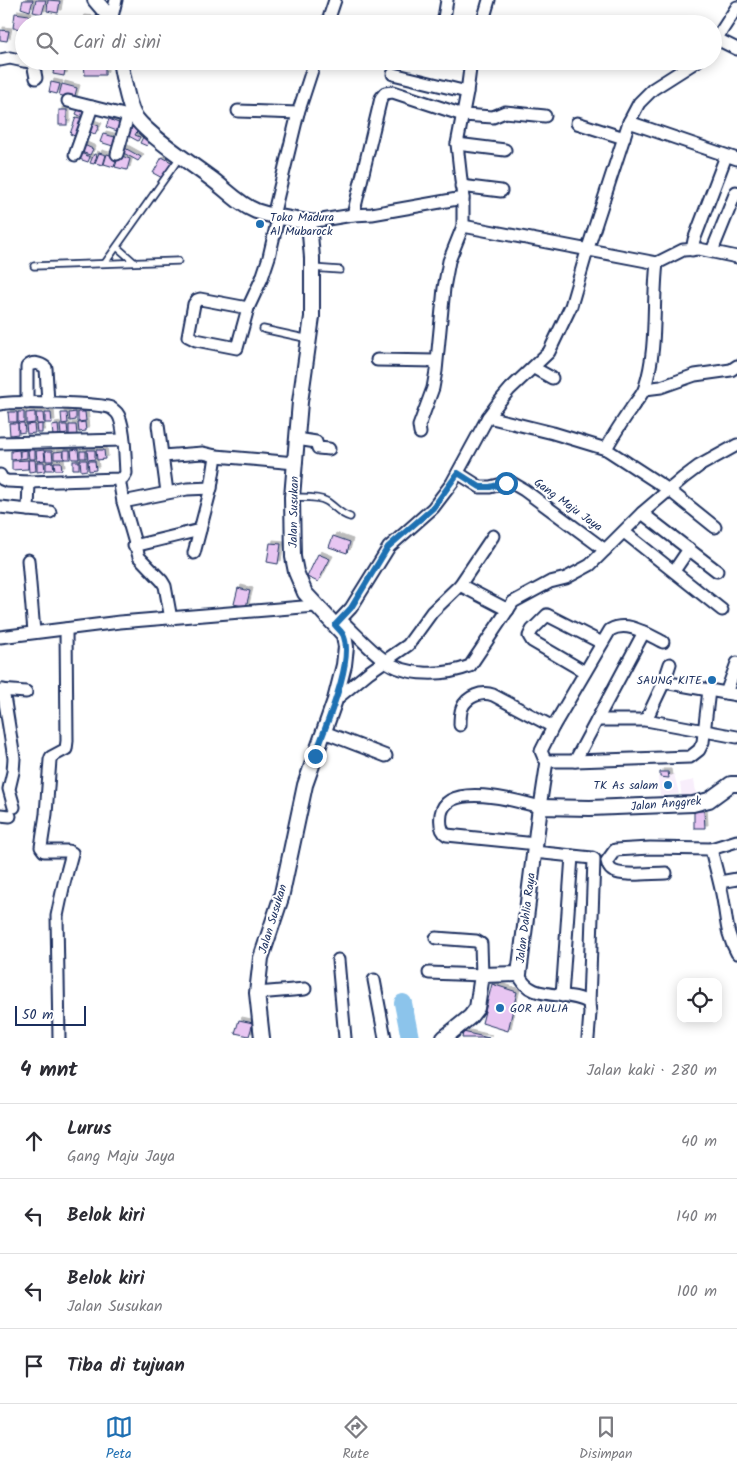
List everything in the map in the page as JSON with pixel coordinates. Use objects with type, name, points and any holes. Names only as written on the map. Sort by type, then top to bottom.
[{"type":"street","points":[[95,0],[107,15]]},
{"type":"street","points":[[113,15],[116,0]]},
{"type":"street","points":[[330,15],[335,0]]},
{"type":"street","points":[[444,15],[447,0]]},
{"type":"street","points":[[485,15],[489,0]]},
{"type":"street","points":[[722,30],[737,8]]},
{"type":"street","points":[[722,44],[737,49]]},
{"type":"street","points":[[0,60],[15,59]]},
{"type":"street","points":[[34,70],[36,78]]},
{"type":"street","points":[[117,154],[130,115],[122,70]]},
{"type":"street","points":[[248,308],[197,300],[194,304],[188,336],[196,340],[237,348],[248,308],[270,257],[276,217],[298,113],[312,70]]},
{"type":"street","points":[[420,433],[419,426],[433,388],[444,288],[449,261],[463,226],[463,198],[457,144],[470,70]]},
{"type":"street","points":[[682,70],[653,89],[639,103],[629,122],[587,251],[572,306],[549,352],[510,389],[488,417],[458,473],[433,508],[388,547],[351,608],[338,622],[385,661],[408,671],[422,674],[459,670],[470,666],[513,602],[550,582],[566,578],[590,565],[669,490],[699,466],[737,445]]},
{"type":"street","points":[[393,74],[467,92]]},
{"type":"street","points":[[353,215],[382,95],[393,92],[463,115],[493,117],[505,112],[545,116]]},
{"type":"street","points":[[68,101],[130,115],[180,157],[210,177],[243,204],[254,210],[276,217],[308,222],[372,214],[463,198]]},
{"type":"street","points":[[75,155],[92,107]]},
{"type":"street","points":[[238,111],[298,113]]},
{"type":"street","points":[[629,122],[732,158],[694,240],[692,250]]},
{"type":"street","points":[[577,123],[624,138]]},
{"type":"street","points":[[457,144],[505,150]]},
{"type":"street","points":[[461,186],[501,191]]},
{"type":"street","points":[[712,251],[736,192]]},
{"type":"street","name":"Jalan Susukan","points":[[262,1038],[257,993],[261,958],[281,898],[305,785],[335,700],[344,665],[346,647],[344,635],[338,622],[315,606],[305,593],[296,572],[292,541],[292,497],[300,402],[312,317],[312,268],[308,222]]},
{"type":"street","points":[[463,226],[657,263],[683,250],[712,251],[737,257]]},
{"type":"street","points":[[606,449],[614,433],[645,389],[651,365],[657,263]]},
{"type":"street","points":[[377,360],[436,361]]},
{"type":"street","points":[[28,403],[27,367],[34,363],[42,364],[46,368],[48,403]]},
{"type":"street","points":[[645,389],[660,387],[683,378],[731,370],[737,366]]},
{"type":"street","points":[[534,368],[552,378]]},
{"type":"street","points":[[0,404],[48,403],[95,405],[111,408],[118,414],[126,473],[123,478],[119,479],[29,482],[8,481],[0,475]]},
{"type":"street","points":[[488,417],[553,433],[606,449],[669,490],[715,527]]},
{"type":"street","points":[[158,425],[167,492]]},
{"type":"street","points":[[0,437],[0,448]]},
{"type":"street","points":[[297,439],[316,442],[318,448],[328,449]]},
{"type":"street","points":[[0,443],[123,440]]},
{"type":"street","points":[[162,456],[203,453],[216,456],[295,463]]},
{"type":"street","points":[[194,552],[212,488],[216,456]]},
{"type":"street","name":"Gang Maju Jaya","points":[[458,473],[480,487],[512,483],[605,550]]},
{"type":"street","points":[[119,479],[134,546],[139,557],[165,586],[171,619]]},
{"type":"street","points":[[28,510],[29,482]]},
{"type":"street","points":[[123,502],[167,492],[212,488]]},
{"type":"street","points":[[0,506],[50,512]]},
{"type":"street","points":[[642,514],[717,571]]},
{"type":"street","points":[[134,546],[200,530]]},
{"type":"street","points":[[624,532],[722,610]]},
{"type":"street","points":[[335,700],[385,661],[408,646],[432,612],[460,585],[493,536]]},
{"type":"street","points":[[674,571],[688,549]]},
{"type":"street","points":[[28,560],[34,632]]},
{"type":"street","points":[[460,585],[508,610]]},
{"type":"street","points":[[0,637],[120,622],[315,606]]},
{"type":"street","points":[[586,672],[532,641],[530,636],[532,630],[547,615],[602,644]]},
{"type":"street","points":[[588,1038],[595,863],[592,858],[447,836],[444,834],[440,821],[442,811],[450,799],[461,796],[514,800],[540,806],[547,761],[541,751],[610,630],[618,626],[626,626],[644,632],[663,642]]},
{"type":"street","points":[[59,1038],[57,916],[72,853],[68,851],[44,851],[42,848],[50,760],[66,749],[67,741],[66,629]]},
{"type":"street","points":[[575,761],[644,632]]},
{"type":"street","points":[[646,720],[664,682],[670,664]]},
{"type":"street","points":[[664,682],[732,694],[737,664]]},
{"type":"street","points":[[8,813],[8,789],[13,772],[14,758],[2,690],[26,692]]},
{"type":"street","points":[[547,761],[690,757],[704,742],[708,690]]},
{"type":"street","points":[[460,725],[463,706],[469,699],[483,693],[493,695],[553,727]]},
{"type":"street","points":[[597,720],[646,720],[737,737]]},
{"type":"street","points":[[324,732],[386,756]]},
{"type":"street","name":"Jalan Anggrek","points":[[540,806],[590,808],[693,804],[709,800],[731,784],[737,784]]},
{"type":"street","name":"Jalan Dahlia Raya","points":[[482,975],[519,974],[540,806]]},
{"type":"street","points":[[666,873],[624,874],[613,871],[608,867],[607,861],[615,850],[650,848],[711,849],[737,841]]},
{"type":"street","points":[[711,849],[732,916],[728,934],[737,953]]},
{"type":"street","points":[[562,996],[572,856]]},
{"type":"street","points":[[720,882],[737,879]]},
{"type":"street","points":[[436,938],[476,941],[481,944],[482,975],[477,1008],[470,1017],[444,1038]]},
{"type":"street","points":[[338,960],[345,1038]]},
{"type":"street","points":[[429,973],[482,975]]},
{"type":"street","points":[[519,974],[525,987],[542,993],[582,998],[589,1003]]},
{"type":"street","points":[[374,980],[384,1038]]},
{"type":"street","points":[[257,993],[305,990]]},
{"type":"lane","points":[[105,263],[180,157]]},
{"type":"lane","points":[[116,247],[134,262]]},
{"type":"lane","points":[[34,266],[178,261]]},
{"type":"lane","points":[[312,268],[340,270]]},
{"type":"lane","points":[[263,329],[310,338]]},
{"type":"lane","points":[[292,497],[326,501],[343,516],[350,518]]},
{"type":"shaded area","name":"TK As salam","points":[[674,774],[679,794],[660,796],[658,777]]},
{"type":"shaded area","points":[[694,780],[697,798],[682,799],[680,783]]},
{"type":"building","points":[[23,0],[33,0],[30,11],[21,8]]},
{"type":"building","points":[[36,0],[46,0],[42,14],[33,12]]},
{"type":"building","points":[[48,0],[60,1],[58,13],[47,11]]},
{"type":"building","points":[[15,13],[29,15],[15,15],[15,28],[13,28]]},
{"type":"building","points":[[0,30],[9,31],[7,41],[0,40]]},
{"type":"building","points":[[54,70],[65,70],[64,76],[53,74]]},
{"type":"building","points":[[85,70],[105,70],[105,75],[85,75]]},
{"type":"building","points":[[51,82],[60,84],[57,94],[49,92]]},
{"type":"building","points":[[62,84],[77,88],[74,99],[59,95]]},
{"type":"building","points":[[80,105],[89,110],[84,118],[76,114]]},
{"type":"building","points":[[59,110],[67,110],[67,125],[59,125]]},
{"type":"building","points":[[76,117],[83,119],[77,137],[70,134]]},
{"type":"building","points":[[109,119],[123,125],[120,132],[106,127]]},
{"type":"building","points":[[91,123],[99,126],[95,134],[87,131]]},
{"type":"building","points":[[130,126],[138,130],[135,135],[140,137],[138,141],[125,134]]},
{"type":"building","points":[[145,133],[151,136],[147,146],[140,143]]},
{"type":"building","points":[[103,134],[119,138],[116,147],[100,142]]},
{"type":"building","points":[[84,145],[93,149],[90,155],[81,152]]},
{"type":"building","points":[[123,147],[141,157],[138,161],[120,151]]},
{"type":"building","points":[[81,153],[90,157],[88,162],[79,159]]},
{"type":"building","points":[[99,153],[106,155],[103,165],[95,163]]},
{"type":"building","points":[[94,154],[97,155],[94,164],[90,163]]},
{"type":"building","points":[[107,154],[117,157],[114,167],[104,164]]},
{"type":"building","points":[[119,155],[130,159],[127,170],[115,167]]},
{"type":"building","points":[[162,157],[173,163],[164,179],[153,173]]},
{"type":"building","points":[[8,412],[17,412],[17,422],[9,422]]},
{"type":"building","points":[[18,412],[24,412],[24,422],[18,423]]},
{"type":"building","points":[[35,412],[35,423],[26,424],[26,413]]},
{"type":"building","points":[[76,412],[76,420],[70,421],[69,413]]},
{"type":"building","points":[[78,412],[85,412],[86,421],[78,422]]},
{"type":"building","points":[[36,413],[43,413],[44,424],[37,424]]},
{"type":"building","points":[[45,413],[51,413],[52,423],[45,423]]},
{"type":"building","points":[[61,413],[67,413],[68,423],[62,424]]},
{"type":"building","points":[[85,422],[86,431],[79,432],[78,423]]},
{"type":"building","points":[[9,423],[18,423],[18,434],[10,435]]},
{"type":"building","points":[[18,423],[24,423],[25,432],[19,433]]},
{"type":"building","points":[[34,424],[35,433],[27,434],[26,425]]},
{"type":"building","points":[[42,424],[42,433],[37,433],[36,425]]},
{"type":"building","points":[[58,425],[59,435],[53,436],[52,426]]},
{"type":"building","points":[[60,425],[67,425],[68,434],[61,435]]},
{"type":"building","points":[[69,425],[76,425],[77,435],[69,435]]},
{"type":"building","points":[[78,449],[79,459],[72,459],[71,450]]},
{"type":"building","points":[[19,450],[20,459],[11,460],[11,451]]},
{"type":"building","points":[[27,450],[27,458],[20,459],[20,451]]},
{"type":"building","points":[[28,450],[35,450],[35,459],[29,459]]},
{"type":"building","points":[[44,450],[45,460],[37,461],[36,451]]},
{"type":"building","points":[[64,450],[70,450],[70,459],[64,459]]},
{"type":"building","points":[[87,450],[95,450],[95,459],[88,460]]},
{"type":"building","points":[[96,450],[104,450],[105,459],[97,460]]},
{"type":"building","points":[[45,451],[52,451],[53,461],[46,461]]},
{"type":"building","points":[[63,451],[64,459],[54,459],[54,452]]},
{"type":"building","points":[[80,451],[86,451],[86,458],[80,458]]},
{"type":"building","points":[[28,460],[35,460],[36,471],[29,472]]},
{"type":"building","points":[[28,460],[28,469],[12,470],[12,461]]},
{"type":"building","points":[[80,460],[87,460],[87,470],[81,471]]},
{"type":"building","points":[[73,461],[79,461],[79,469],[73,469]]},
{"type":"building","points":[[88,461],[95,461],[96,470],[89,471]]},
{"type":"building","points":[[37,462],[44,462],[45,471],[37,472]]},
{"type":"building","points":[[53,462],[54,470],[46,470],[46,463]]},
{"type":"building","points":[[54,462],[61,462],[62,470],[55,470]]},
{"type":"building","points":[[333,536],[350,542],[347,553],[329,547]]},
{"type":"building","points":[[270,543],[281,544],[278,564],[267,562]]},
{"type":"building","points":[[318,554],[330,559],[318,582],[307,577]]},
{"type":"building","points":[[238,588],[250,591],[246,607],[234,604]]},
{"type":"building","points":[[660,772],[668,772],[669,778],[660,777]]},
{"type":"building","points":[[694,811],[704,811],[705,828],[694,828]]},
{"type":"building","name":"GOR AULIA","points":[[492,984],[517,992],[508,1031],[482,1023]]},
{"type":"building","points":[[239,1020],[253,1023],[249,1036],[235,1033]]},
{"type":"building","points":[[463,1032],[489,1038],[462,1038]]},
{"type":"waterway","points":[[403,1003],[410,1038]]},
{"type":"place","name":"Toko Madura Al Mubarock","points":[[260,224]]},
{"type":"place","name":"SAUNG KITE","points":[[712,680]]},
{"type":"place","name":"TK As salam","points":[[668,785]]},
{"type":"place","name":"GOR AULIA","points":[[500,1008]]},
{"type":"route","points":[[315,756],[335,700],[344,665],[346,647],[344,635],[335,625],[351,608],[388,547],[433,508],[458,473],[480,487],[490,487],[506,483]]}]
